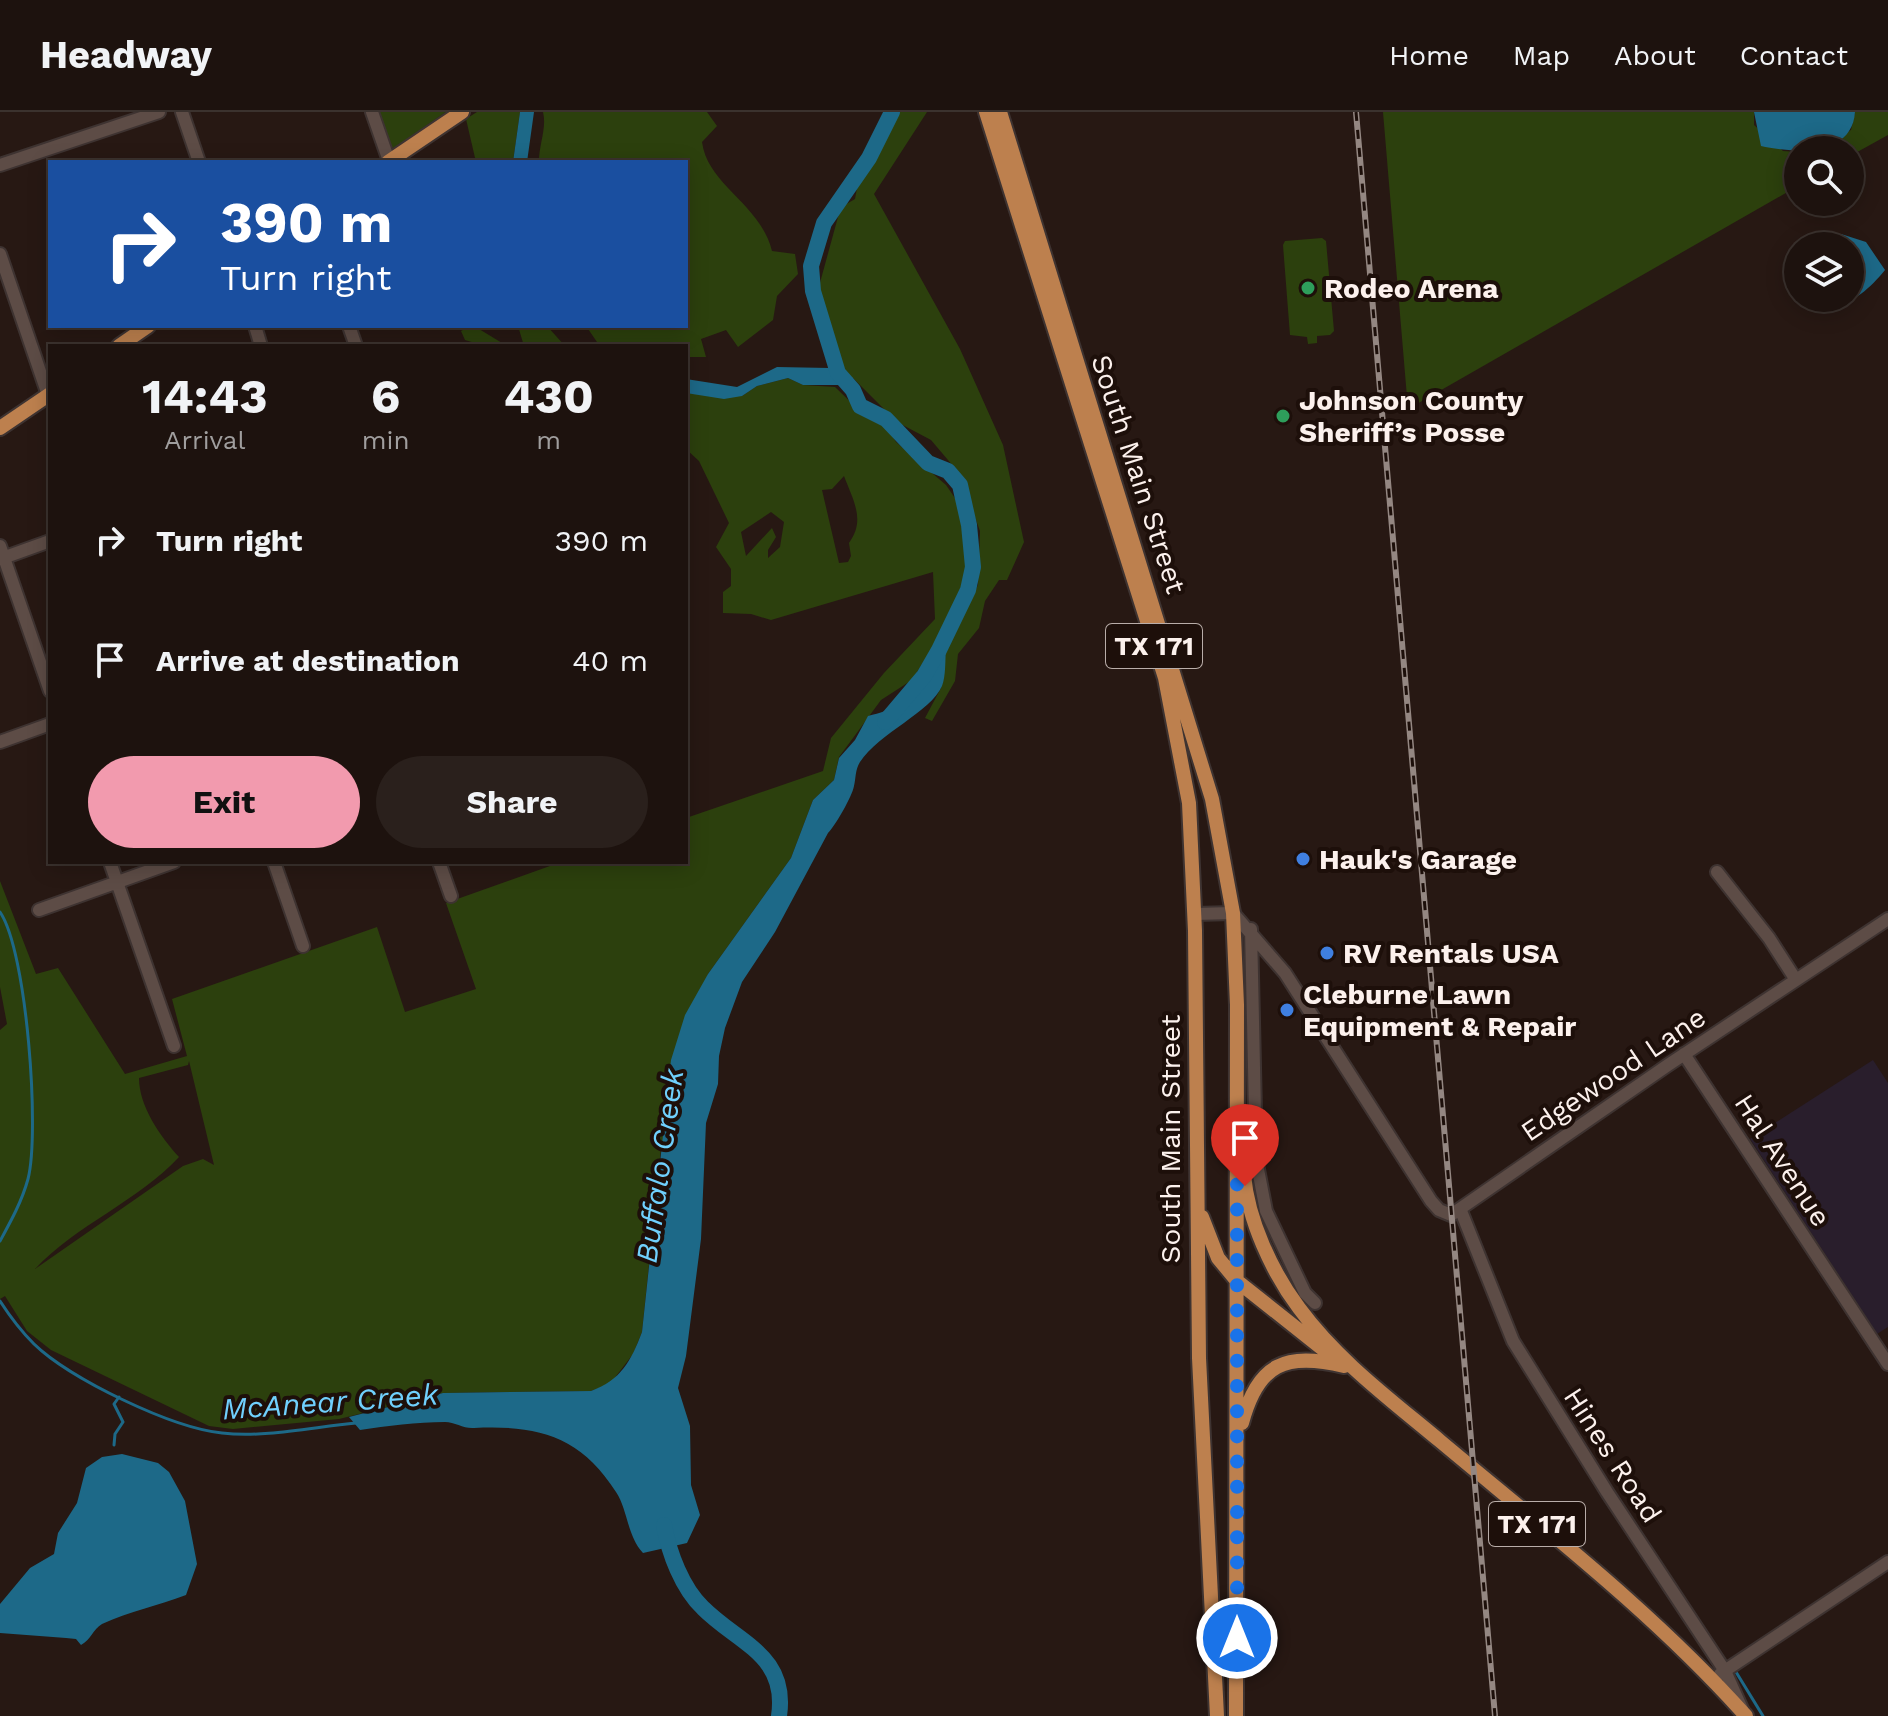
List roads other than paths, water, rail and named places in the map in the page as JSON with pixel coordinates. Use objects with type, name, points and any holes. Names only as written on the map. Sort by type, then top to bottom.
[{"type":"main road","points":[[390,160],[462,112]]},
{"type":"main road","name":"South Main Street","points":[[986,112],[1212,799],[1233,913],[1237,1139],[1236,1716]]},
{"type":"main road","name":"South Main Street","points":[[1000,112],[1165,678],[1179,738],[1189,803],[1195,914],[1199,1358],[1217,1716]]},
{"type":"main road","points":[[122,344],[145,328]]},
{"type":"main road","points":[[0,428],[48,395]]},
{"type":"main road","name":"TX 171","points":[[1237,1139],[1247,1193],[1259,1234],[1297,1306],[1336,1350],[1401,1410]]},
{"type":"main road","name":"TX 171","points":[[1197,1202],[1210,1244],[1237,1281],[1401,1410],[1677,1642],[1721,1680],[1746,1716]]},
{"type":"main road","points":[[1237,1442],[1249,1398],[1266,1374],[1294,1359],[1316,1359],[1344,1366]]},
{"type":"street","points":[[0,165],[159,112]]},
{"type":"street","points":[[182,112],[198,160]]},
{"type":"street","points":[[372,112],[389,160]]},
{"type":"street","points":[[0,254],[3,274],[48,391]]},
{"type":"street","points":[[48,542],[1,554],[48,685]]},
{"type":"street","points":[[0,742],[48,725]]},
{"type":"street","points":[[111,864],[174,1046]]},
{"type":"street","points":[[39,910],[168,864]]},
{"type":"street","points":[[275,864],[303,946]]},
{"type":"street","points":[[440,864],[451,896]]},
{"type":"street","points":[[1717,872],[1769,938],[1796,980]]},
{"type":"street","points":[[1195,914],[1233,913],[1251,929],[1285,973],[1439,1210],[1451,1215],[1461,1211]]},
{"type":"street","name":"Edgewood Lane","points":[[1461,1211],[1684,1054],[1888,919]]},
{"type":"street","points":[[1251,929],[1256,1159],[1266,1211],[1305,1293],[1315,1303]]},
{"type":"street","name":"Hal Avenue","points":[[1684,1054],[1888,1364]]},
{"type":"street","name":"Hines Road","points":[[1461,1211],[1513,1341],[1721,1680]]},
{"type":"street","points":[[1721,1680],[1888,1562]]},
{"type":"water","points":[[520,112],[534,112],[527,160],[513,160]]},
{"type":"water","points":[[1754,112],[1855,112],[1844,136],[1784,136],[1784,149],[1761,146]]},
{"type":"water","points":[[1864,241],[1885,270],[1864,291]]},
{"type":"water","points":[[777,367],[830,368],[853,378],[849,385],[803,385],[788,378],[757,386],[742,396],[724,399],[688,393],[688,379],[737,387]]},
{"type":"water","points":[[933,646],[946,649],[942,686],[927,705],[879,742],[860,762],[847,804],[775,932],[742,982],[725,1028],[719,1056],[718,1084],[706,1123],[701,1239],[686,1356],[678,1388],[690,1426],[691,1485],[700,1515],[687,1543],[643,1553],[634,1539],[620,1499],[602,1473],[572,1446],[555,1438],[517,1429],[470,1428],[445,1422],[360,1430],[349,1417],[443,1393],[591,1391],[610,1381],[624,1368],[642,1332],[671,1060],[685,1015],[708,974],[791,858],[813,800],[834,780],[839,758],[855,740],[868,716],[897,706],[912,692]]},
{"type":"water","points":[[122,1454],[158,1463],[169,1472],[185,1501],[197,1564],[186,1595],[102,1624],[81,1645],[76,1639],[0,1633],[0,1604],[30,1568],[54,1554],[58,1533],[77,1503],[86,1468],[102,1457]]},
{"type":"waterway","name":"Buffalo Creek","points":[[885,722],[924,676],[939,650],[968,590],[973,567],[969,525],[960,485],[948,471],[928,463],[886,419],[860,406],[853,390],[838,373],[813,291],[811,266],[824,223],[869,158],[892,112]]},
{"type":"waterway","name":"McAnear Creek","points":[[0,912],[9,933],[24,1001],[32,1085],[28,1179],[0,1241]]},
{"type":"waterway","name":"McAnear Creek","points":[[0,1301],[25,1334],[50,1358],[123,1400],[177,1422],[238,1434],[356,1423]]},
{"type":"waterway","points":[[114,1445],[115,1434],[123,1422],[114,1404],[119,1397]]},
{"type":"waterway","name":"Buffalo Creek","points":[[664,1525],[669,1547],[689,1591],[703,1608],[758,1653],[776,1678],[780,1695],[779,1716]]},
{"type":"waterway","points":[[1736,1672],[1763,1716]]},
{"type":"railway","points":[[1356,112],[1495,1716]]},
{"type":"place","name":"Rodeo Arena","points":[[1308,288]]},
{"type":"place","name":"Johnson County Sheriff’s Posse","points":[[1283,416]]},
{"type":"place","name":"Hauk's Garage","points":[[1303,859]]},
{"type":"place","name":"RV Rentals USA","points":[[1327,953]]},
{"type":"place","name":"Cleburne Lawn Equipment & Repair","points":[[1287,1010]]}]
